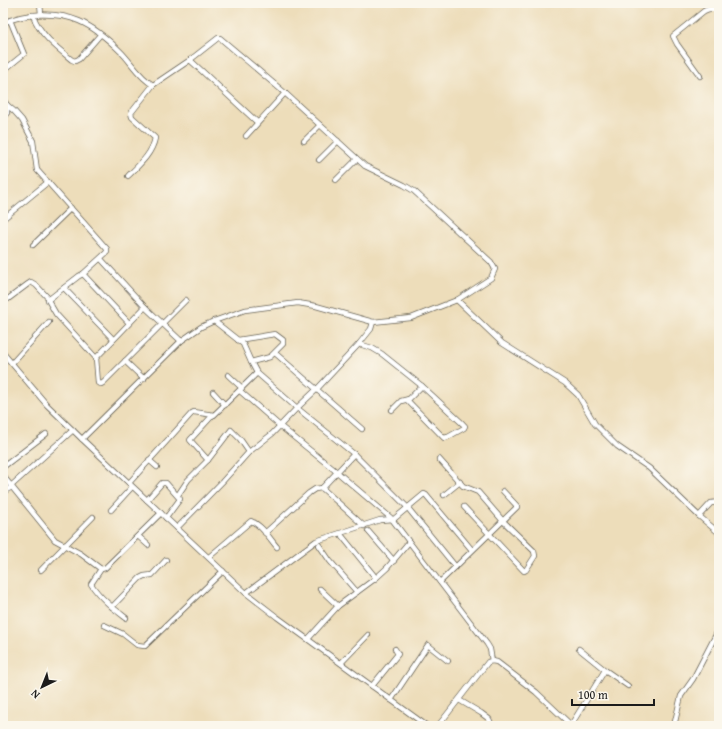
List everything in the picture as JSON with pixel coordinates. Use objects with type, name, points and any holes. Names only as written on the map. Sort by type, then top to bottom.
[{"type":"street","points":[[40,3],[41,14]]},
{"type":"street","points":[[700,76],[673,36],[704,11],[715,9],[719,12]]},
{"type":"street","points":[[3,22],[41,14],[62,16],[79,21],[100,35],[122,53],[135,70],[153,85]]},
{"type":"street","points":[[33,15],[35,22],[54,46],[75,61],[100,35]]},
{"type":"street","points":[[3,71],[24,54],[10,20]]},
{"type":"street","points":[[82,440],[181,341],[201,326],[245,310],[298,303],[316,306],[373,322],[411,318],[457,300],[491,278],[495,270],[494,266],[414,191],[370,169],[357,159],[285,93],[220,38],[212,41],[190,60],[153,85],[131,114],[132,118],[154,138],[154,141],[151,150],[128,176]]},
{"type":"street","points":[[190,60],[257,122]]},
{"type":"street","points":[[246,136],[257,122],[285,93]]},
{"type":"street","points":[[3,99],[22,120],[34,146],[37,170],[107,249],[107,252],[83,274],[49,299]]},
{"type":"street","points":[[3,117],[7,113],[8,105]]},
{"type":"street","points":[[304,140],[320,125]]},
{"type":"street","points":[[319,160],[338,141]]},
{"type":"street","points":[[336,180],[357,159]]},
{"type":"street","points":[[3,219],[48,182]]},
{"type":"street","points":[[33,245],[71,208]]},
{"type":"street","points":[[100,258],[146,307],[181,341]]},
{"type":"street","points":[[83,274],[128,323]]},
{"type":"street","points":[[3,297],[6,300],[8,299],[31,282],[36,285],[49,299],[48,302],[56,314],[96,358],[98,381],[100,384],[103,383],[186,300]]},
{"type":"street","points":[[64,288],[113,339]]},
{"type":"street","points":[[457,300],[502,343],[565,383],[578,395],[595,424],[617,446],[649,468],[719,533]]},
{"type":"street","points":[[96,358],[128,323],[146,307]]},
{"type":"street","points":[[214,321],[245,346],[257,373],[297,408],[354,454],[407,507],[455,566]]},
{"type":"street","points":[[12,363],[49,322]]},
{"type":"street","points":[[177,528],[249,452],[272,434],[317,390],[359,344],[371,329],[373,322]]},
{"type":"street","points":[[238,340],[276,335],[283,340],[284,342],[275,353],[268,358],[251,362]]},
{"type":"street","points":[[359,344],[377,350],[422,386],[465,426],[464,428],[444,438],[407,400]]},
{"type":"street","points":[[3,353],[47,405],[82,440],[161,512],[246,593],[277,618],[427,726]]},
{"type":"street","points":[[275,353],[362,429]]},
{"type":"street","points":[[125,361],[144,379]]},
{"type":"street","points":[[208,460],[190,440],[212,416],[216,414],[257,373]]},
{"type":"street","points":[[228,374],[241,390],[280,426],[337,472],[390,518],[487,644],[492,654],[492,661]]},
{"type":"street","points":[[392,410],[401,401],[407,400],[422,386]]},
{"type":"street","points":[[212,392],[225,405]]},
{"type":"street","points":[[110,510],[149,460],[192,413],[194,412],[212,416]]},
{"type":"street","points":[[3,492],[73,430]]},
{"type":"street","points":[[178,496],[188,480],[208,460],[231,430],[240,439],[249,452]]},
{"type":"street","points":[[3,467],[46,434]]},
{"type":"street","points":[[266,533],[309,493],[315,489],[322,488],[354,454]]},
{"type":"street","points":[[439,459],[465,488],[478,492],[535,554],[526,570],[524,571],[464,507]]},
{"type":"street","points":[[149,460],[157,467]]},
{"type":"street","points":[[3,476],[52,538],[64,546],[81,554],[101,570]]},
{"type":"street","points":[[148,500],[163,482],[166,483],[180,499],[166,518]]},
{"type":"street","points":[[444,495],[460,482]]},
{"type":"street","points":[[322,488],[364,526]]},
{"type":"street","points":[[440,582],[516,508],[517,506],[503,491]]},
{"type":"street","points":[[246,593],[316,541],[380,520],[396,518],[407,507],[425,494],[472,550]]},
{"type":"street","points":[[699,516],[711,503],[719,502]]},
{"type":"street","points":[[126,618],[112,607],[91,584],[101,570],[105,568],[161,512]]},
{"type":"street","points":[[40,570],[93,517]]},
{"type":"street","points":[[209,557],[251,520],[266,533],[277,547]]},
{"type":"street","points":[[368,531],[394,561]]},
{"type":"street","points":[[138,536],[148,545]]},
{"type":"street","points":[[342,536],[376,578]]},
{"type":"street","points":[[308,639],[338,606],[376,578],[394,561],[409,542]]},
{"type":"street","points":[[319,545],[330,562],[357,592]]},
{"type":"street","points":[[112,607],[140,578],[152,575],[166,560]]},
{"type":"street","points":[[104,625],[123,634],[137,645],[145,646],[223,571]]},
{"type":"street","points":[[320,589],[338,606]]},
{"type":"street","points":[[674,726],[681,696],[693,679],[719,629]]},
{"type":"street","points":[[341,663],[368,635]]},
{"type":"street","points":[[391,700],[428,645],[448,661]]},
{"type":"street","points":[[372,686],[398,654],[395,649]]},
{"type":"street","points":[[579,649],[628,686]]},
{"type":"street","points":[[438,726],[488,662],[496,662],[536,692],[571,726],[605,670]]},
{"type":"street","points":[[459,700],[489,719],[492,726]]}]
